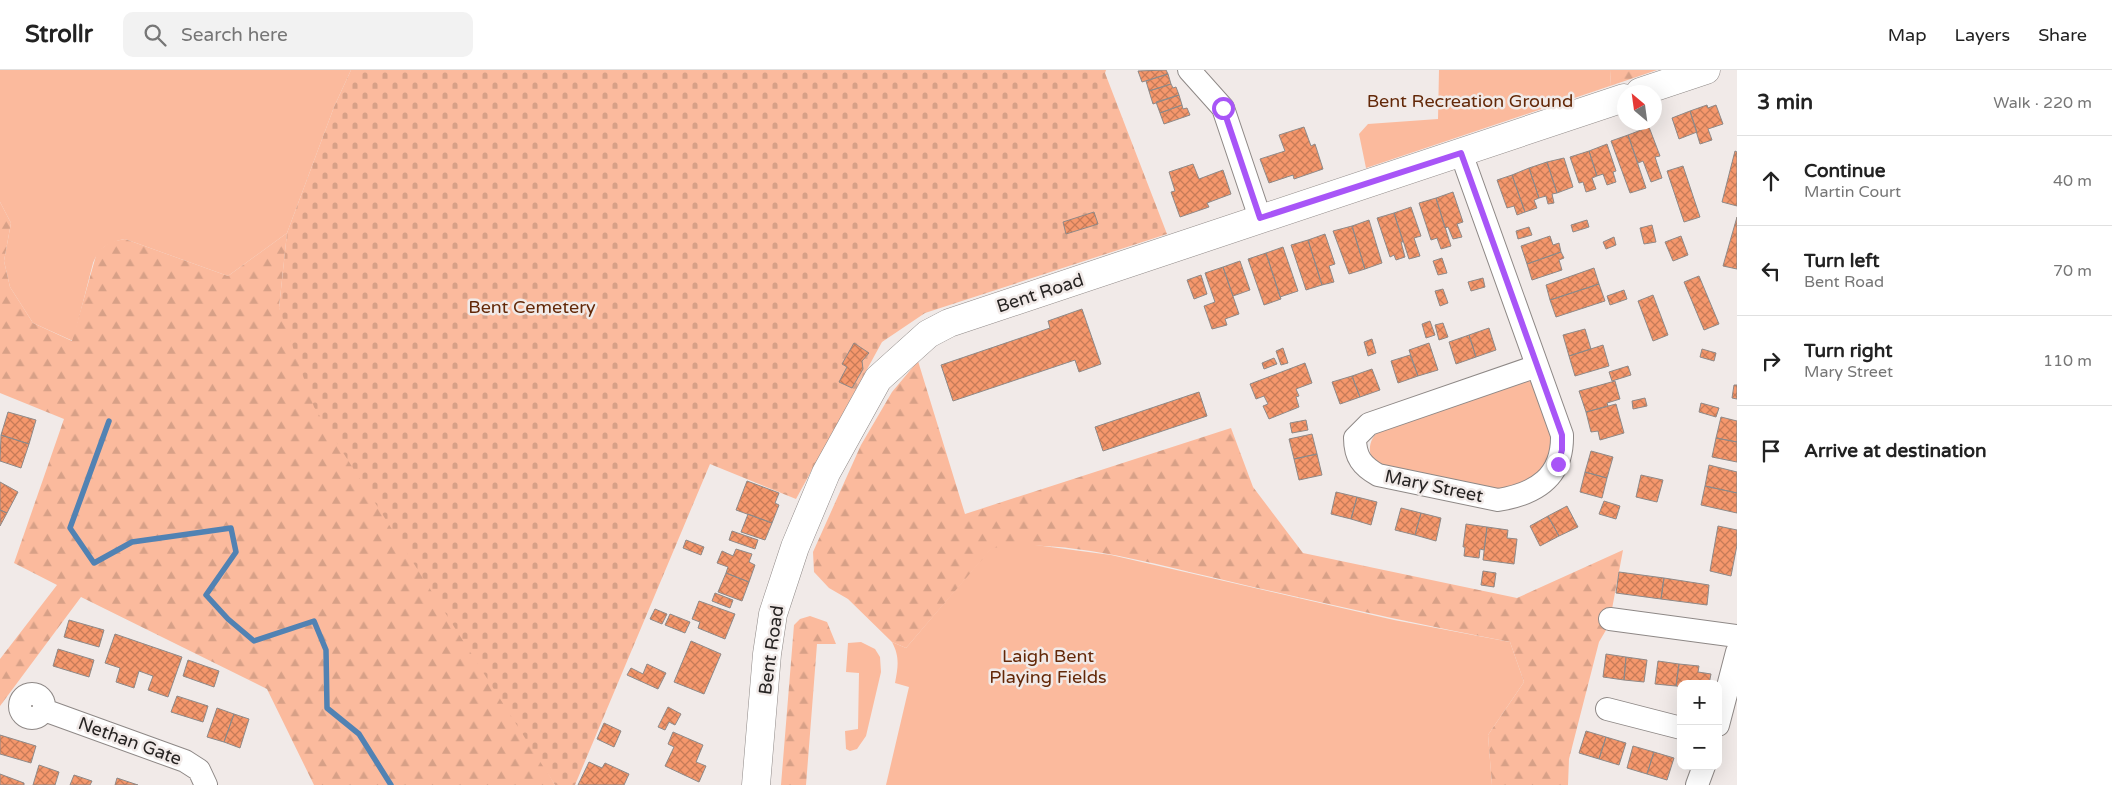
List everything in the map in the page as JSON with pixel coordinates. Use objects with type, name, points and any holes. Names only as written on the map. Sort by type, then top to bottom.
[{"type":"street","points":[[1189,70],[1223,108],[1260,218]]},
{"type":"street","points":[[1661,85],[1706,70]]},
{"type":"street","name":"Bent Road","points":[[756,785],[773,614],[794,547],[826,473],[878,379],[928,334],[949,324],[1260,218],[1617,100]]},
{"type":"street","name":"Mary Street","points":[[1461,153],[1562,435],[1562,450],[1558,464],[1546,481],[1533,490],[1518,497],[1498,500],[1378,475],[1363,467],[1355,452],[1355,438],[1369,424],[1537,366]]},
{"type":"street","points":[[1610,619],[1737,636]]},
{"type":"street","points":[[1718,725],[1737,652]]},
{"type":"street","points":[[1607,709],[1677,727]]},
{"type":"street","name":"Nethan Gate","points":[[44,710],[185,760],[199,770],[206,785]]},
{"type":"street","points":[[1722,727],[1737,731]]},
{"type":"street","points":[[1697,785],[1703,770]]},
{"type":"green space","points":[[0,70],[351,70],[334,107],[287,233],[228,276],[125,239],[105,246],[95,257],[73,341],[33,323],[10,287],[4,261],[11,223],[0,202]]},
{"type":"green space","name":"Bent Cemetery","points":[[351,70],[1106,70],[1105,73],[1167,234],[925,313],[882,342],[796,499],[710,464],[575,785],[555,785],[314,407],[279,308],[287,233],[334,107]]},
{"type":"green space","name":"Bent Recreation Ground","points":[[1439,70],[1611,70],[1610,86],[1366,168],[1359,134],[1368,124],[1438,119]]},
{"type":"green space","points":[[1611,70],[1657,70],[1610,86]]},
{"type":"green space","points":[[0,202],[11,223],[4,261],[10,287],[33,323],[72,341],[97,252],[110,242],[125,239],[228,276],[287,233],[279,308],[555,785],[314,785],[267,689],[81,597],[0,706],[0,659],[57,585],[14,563],[64,419],[0,393]]},
{"type":"green space","points":[[918,361],[965,514],[1231,428],[1253,487],[1303,553],[1517,598],[1623,550],[1609,625],[1599,642],[1569,759],[1568,785],[1492,785],[1488,735],[1524,682],[1510,642],[1368,613],[1110,554],[1049,546],[992,548],[906,648],[892,642],[848,599],[829,588],[814,572],[813,552],[861,445],[892,392]]},
{"type":"green space","points":[[1527,380],[1533,383],[1553,431],[1550,459],[1536,479],[1502,491],[1388,472],[1371,457],[1371,442],[1380,430]]},
{"type":"green space","name":"Laigh Bent Playing Fields","points":[[1020,543],[1111,555],[1394,620],[1510,642],[1524,682],[1488,735],[1492,785],[886,785],[909,687],[895,683],[898,662],[892,642],[906,648],[992,547]]},
{"type":"green space","points":[[810,616],[827,622],[836,644],[817,644],[806,785],[781,785],[794,625],[800,619]]},
{"type":"green space","points":[[861,642],[875,649],[880,657],[881,672],[866,736],[857,749],[850,751],[846,749],[845,731],[858,729],[859,673],[846,672],[848,643]]},
{"type":"building","points":[[1166,70],[1168,74],[1142,82],[1138,71]]},
{"type":"building","points":[[1168,74],[1171,84],[1149,91],[1146,81]]},
{"type":"building","points":[[1171,84],[1173,88],[1176,87],[1179,95],[1153,104],[1149,91]]},
{"type":"building","points":[[1179,95],[1182,105],[1160,113],[1156,102]]},
{"type":"building","points":[[1182,105],[1183,109],[1187,108],[1190,115],[1164,124],[1160,113]]},
{"type":"building","points":[[1707,105],[1708,108],[1716,105],[1723,124],[1708,129],[1712,140],[1700,144],[1690,111]]},
{"type":"building","points":[[1690,111],[1697,132],[1679,139],[1672,118]]},
{"type":"building","points":[[1304,127],[1311,146],[1315,144],[1323,169],[1294,179],[1293,175],[1269,183],[1260,159],[1285,151],[1279,135]]},
{"type":"building","points":[[1641,130],[1650,130],[1660,156],[1655,157],[1662,178],[1651,182],[1643,161],[1638,163],[1628,135]]},
{"type":"building","points":[[1628,135],[1646,188],[1630,193],[1611,141]]},
{"type":"building","points":[[1607,144],[1616,171],[1613,172],[1616,182],[1607,185],[1603,174],[1597,176],[1589,151]]},
{"type":"building","points":[[1589,151],[1597,176],[1592,178],[1596,189],[1586,192],[1583,182],[1579,183],[1570,157]]},
{"type":"building","points":[[1735,151],[1737,152],[1737,206],[1722,202]]},
{"type":"building","points":[[1564,158],[1573,187],[1557,193],[1547,162]]},
{"type":"building","points":[[1547,162],[1557,193],[1552,194],[1554,203],[1548,204],[1546,196],[1539,198],[1529,168]]},
{"type":"building","points":[[1193,164],[1199,179],[1223,170],[1231,194],[1207,203],[1209,207],[1180,217],[1171,192],[1175,191],[1169,172]]},
{"type":"building","points":[[1683,166],[1700,217],[1684,222],[1667,171]]},
{"type":"building","points":[[1529,168],[1539,198],[1534,200],[1537,208],[1525,212],[1512,175]]},
{"type":"building","points":[[1512,175],[1525,212],[1517,215],[1514,206],[1507,208],[1497,180]]},
{"type":"building","points":[[1453,192],[1463,222],[1457,224],[1462,237],[1453,239],[1448,227],[1445,228],[1436,198]]},
{"type":"building","points":[[1436,198],[1451,246],[1441,249],[1437,238],[1431,240],[1419,203]]},
{"type":"building","points":[[1411,207],[1421,236],[1414,238],[1420,256],[1409,259],[1394,213]]},
{"type":"building","points":[[1094,212],[1098,224],[1066,234],[1063,222]]},
{"type":"building","points":[[1394,213],[1403,242],[1401,242],[1405,257],[1396,260],[1394,255],[1390,257],[1377,218]]},
{"type":"building","points":[[1737,217],[1737,269],[1723,266]]},
{"type":"building","points":[[1369,220],[1382,263],[1365,269],[1352,226]]},
{"type":"building","points":[[1587,220],[1589,227],[1573,232],[1571,225]]},
{"type":"building","points":[[1652,225],[1656,242],[1644,244],[1640,228]]},
{"type":"building","points":[[1352,226],[1365,269],[1349,274],[1333,231]]},
{"type":"building","points":[[1529,227],[1532,235],[1518,239],[1516,231]]},
{"type":"building","points":[[1325,234],[1335,264],[1329,266],[1334,282],[1322,285],[1308,240]]},
{"type":"building","points":[[1550,236],[1553,245],[1559,243],[1561,252],[1527,264],[1521,246]]},
{"type":"building","points":[[1681,236],[1688,255],[1673,261],[1665,242]]},
{"type":"building","points":[[1614,237],[1616,245],[1606,249],[1603,242]]},
{"type":"building","points":[[1308,240],[1322,285],[1306,290],[1291,245]]},
{"type":"building","points":[[1283,247],[1298,291],[1280,297],[1266,253]]},
{"type":"building","points":[[1561,252],[1564,258],[1559,260],[1562,270],[1532,280],[1527,264]]},
{"type":"building","points":[[1266,253],[1281,299],[1264,305],[1248,259]]},
{"type":"building","points":[[1442,258],[1447,273],[1438,275],[1433,261]]},
{"type":"building","points":[[1240,261],[1250,290],[1233,296],[1223,267]]},
{"type":"building","points":[[1223,267],[1239,314],[1225,319],[1227,325],[1212,329],[1204,306],[1215,302],[1205,273]]},
{"type":"building","points":[[1594,268],[1599,284],[1550,300],[1546,285]]},
{"type":"building","points":[[1201,275],[1207,294],[1194,299],[1187,280]]},
{"type":"building","points":[[1699,276],[1719,324],[1704,330],[1684,282]]},
{"type":"building","points":[[1483,278],[1485,287],[1471,291],[1468,282]]},
{"type":"building","points":[[1599,284],[1605,301],[1556,317],[1550,300]]},
{"type":"building","points":[[1443,289],[1448,303],[1440,306],[1435,291]]},
{"type":"building","points":[[1624,290],[1627,299],[1610,305],[1607,296]]},
{"type":"building","points":[[1653,295],[1668,335],[1653,341],[1638,301]]},
{"type":"building","points":[[1082,309],[1101,364],[1079,372],[1075,360],[953,401],[941,365],[1050,328],[1048,321]]},
{"type":"building","points":[[1430,321],[1435,335],[1426,338],[1422,324]]},
{"type":"building","points":[[1443,323],[1448,337],[1439,340],[1435,325]]},
{"type":"building","points":[[1489,328],[1496,350],[1476,357],[1469,335]]},
{"type":"building","points":[[1585,329],[1591,349],[1569,356],[1563,335]]},
{"type":"building","points":[[1469,335],[1476,357],[1456,364],[1449,342]]},
{"type":"building","points":[[1372,339],[1376,353],[1368,356],[1364,342]]},
{"type":"building","points":[[854,343],[869,353],[862,361],[863,369],[852,388],[839,382],[847,367],[842,364]]},
{"type":"building","points":[[1429,343],[1438,370],[1418,376],[1409,350]]},
{"type":"building","points":[[1603,345],[1609,366],[1575,376],[1569,356]]},
{"type":"building","points":[[1283,348],[1288,363],[1281,365],[1276,351]]},
{"type":"building","points":[[1702,349],[1716,353],[1714,361],[1700,357]]},
{"type":"building","points":[[1410,355],[1418,376],[1398,383],[1391,361]]},
{"type":"building","points":[[1274,358],[1277,364],[1264,369],[1262,363]]},
{"type":"building","points":[[1305,363],[1312,383],[1296,389],[1299,396],[1296,397],[1299,407],[1269,419],[1263,406],[1268,404],[1264,396],[1256,399],[1250,384]]},
{"type":"building","points":[[1628,366],[1631,375],[1612,381],[1609,372]]},
{"type":"building","points":[[1372,369],[1380,390],[1360,397],[1352,376]]},
{"type":"building","points":[[1352,376],[1360,397],[1340,404],[1332,382]]},
{"type":"building","points":[[1615,381],[1620,399],[1607,403],[1608,406],[1586,412],[1579,391]]},
{"type":"building","points":[[1734,385],[1737,385],[1737,399],[1732,398]]},
{"type":"building","points":[[1199,392],[1207,416],[1103,451],[1095,427]]},
{"type":"building","points":[[1645,398],[1647,406],[1633,409],[1632,401]]},
{"type":"building","points":[[1701,403],[1719,408],[1716,417],[1699,412]]},
{"type":"building","points":[[1616,404],[1624,433],[1600,440],[1598,431],[1591,432],[1586,412]]},
{"type":"building","points":[[8,412],[36,420],[29,444],[1,435]]},
{"type":"building","points":[[1721,417],[1737,421],[1737,442],[1716,438]]},
{"type":"building","points":[[1306,420],[1308,430],[1292,433],[1290,423]]},
{"type":"building","points":[[1312,434],[1317,454],[1294,459],[1289,439]]},
{"type":"building","points":[[1,435],[29,444],[21,468],[0,461]]},
{"type":"building","points":[[1716,438],[1737,442],[1737,462],[1712,457]]},
{"type":"building","points":[[1591,451],[1613,457],[1607,478],[1585,472]]},
{"type":"building","points":[[1317,454],[1322,475],[1299,480],[1294,459]]},
{"type":"building","points":[[1709,465],[1737,472],[1737,493],[1705,486]]},
{"type":"building","points":[[1585,472],[1607,478],[1602,498],[1580,492]]},
{"type":"building","points":[[1641,475],[1663,480],[1657,502],[1636,497]]},
{"type":"building","points":[[747,481],[779,493],[775,503],[779,505],[772,523],[736,510]]},
{"type":"building","points":[[0,482],[18,492],[7,513],[0,510]]},
{"type":"building","points":[[1705,486],[1737,493],[1737,513],[1701,505]]},
{"type":"building","points":[[1336,492],[1357,497],[1351,519],[1331,514]]},
{"type":"building","points":[[1357,497],[1377,502],[1371,525],[1351,519]]},
{"type":"building","points":[[1604,501],[1620,506],[1616,519],[1599,514]]},
{"type":"building","points":[[1567,506],[1578,527],[1559,536],[1548,516]]},
{"type":"building","points":[[1401,508],[1421,513],[1415,535],[1395,530]]},
{"type":"building","points":[[0,510],[7,513],[0,526]]},
{"type":"building","points":[[1421,513],[1441,518],[1436,541],[1415,535]]},
{"type":"building","points":[[748,514],[772,523],[765,540],[741,532]]},
{"type":"building","points":[[1548,516],[1559,536],[1540,546],[1530,526]]},
{"type":"building","points":[[1466,524],[1487,527],[1484,550],[1480,549],[1479,558],[1464,556],[1465,547],[1463,547]]},
{"type":"building","points":[[1718,526],[1737,530],[1737,545],[1731,576],[1710,571]]},
{"type":"building","points":[[1487,527],[1508,530],[1507,538],[1517,539],[1514,564],[1483,560]]},
{"type":"building","points":[[732,531],[758,540],[755,549],[729,540]]},
{"type":"building","points":[[686,540],[704,547],[701,555],[683,548]]},
{"type":"building","points":[[736,549],[752,554],[749,562],[755,565],[749,582],[726,573],[728,567],[717,563],[722,551],[733,556]]},
{"type":"building","points":[[1483,571],[1496,573],[1494,587],[1481,585]]},
{"type":"building","points":[[1619,572],[1664,578],[1661,599],[1616,593]]},
{"type":"building","points":[[726,573],[749,582],[742,601],[718,592]]},
{"type":"building","points":[[1664,578],[1709,585],[1707,605],[1661,599]]},
{"type":"building","points":[[715,593],[733,600],[730,608],[712,601]]},
{"type":"building","points":[[699,601],[735,614],[725,639],[698,628],[700,622],[692,619]]},
{"type":"building","points":[[655,609],[667,614],[662,624],[650,619]]},
{"type":"building","points":[[670,614],[690,622],[685,633],[665,625]]},
{"type":"building","points":[[69,620],[104,630],[99,647],[64,637]]},
{"type":"building","points":[[115,634],[182,657],[168,697],[148,690],[153,676],[139,671],[134,688],[116,682],[120,668],[105,663]]},
{"type":"building","points":[[691,641],[721,654],[704,694],[674,682]]},
{"type":"building","points":[[58,649],[94,660],[89,677],[53,666]]},
{"type":"building","points":[[1606,654],[1626,657],[1624,680],[1603,677]]},
{"type":"building","points":[[1626,657],[1647,660],[1644,682],[1624,680]]},
{"type":"building","points":[[188,660],[219,671],[214,687],[183,676]]},
{"type":"building","points":[[1658,661],[1679,664],[1676,686],[1655,684]]},
{"type":"building","points":[[647,664],[666,673],[658,689],[627,675],[631,668],[643,674]]},
{"type":"building","points":[[1679,664],[1699,666],[1698,672],[1711,674],[1710,680],[1677,680],[1676,686]]},
{"type":"building","points":[[177,696],[208,706],[203,722],[171,712]]},
{"type":"building","points":[[668,707],[681,714],[675,725],[669,722],[665,730],[658,727]]},
{"type":"building","points":[[217,708],[234,714],[224,742],[207,737]]},
{"type":"building","points":[[234,714],[249,719],[240,748],[224,742]]},
{"type":"building","points":[[604,723],[621,731],[614,747],[597,739]]},
{"type":"building","points":[[1586,731],[1606,737],[1599,759],[1579,753]]},
{"type":"building","points":[[673,732],[703,745],[696,762],[706,766],[699,782],[665,766],[674,747],[668,744]]},
{"type":"building","points":[[0,735],[36,746],[31,763],[0,754]]},
{"type":"building","points":[[1606,737],[1626,743],[1619,765],[1599,759]]},
{"type":"building","points":[[1633,746],[1654,752],[1647,774],[1627,768]]},
{"type":"building","points":[[1654,752],[1674,758],[1667,780],[1647,774]]},
{"type":"building","points":[[589,762],[602,768],[605,763],[629,774],[624,785],[578,785]]},
{"type":"building","points":[[39,765],[59,772],[55,785],[33,785]]},
{"type":"building","points":[[0,774],[24,783],[24,785],[0,785]]},
{"type":"building","points":[[74,775],[92,781],[90,785],[70,785]]},
{"type":"building","points":[[117,778],[138,785],[115,785]]},
{"type":"waterway","points":[[109,421],[70,528],[94,563],[132,542],[231,528],[236,552],[206,595],[228,619],[254,641],[314,621],[326,650],[327,708],[359,734],[391,785]]},
{"type":"route","points":[[1223,108],[1260,218],[1461,153],[1562,435],[1562,450],[1558,464]]}]
